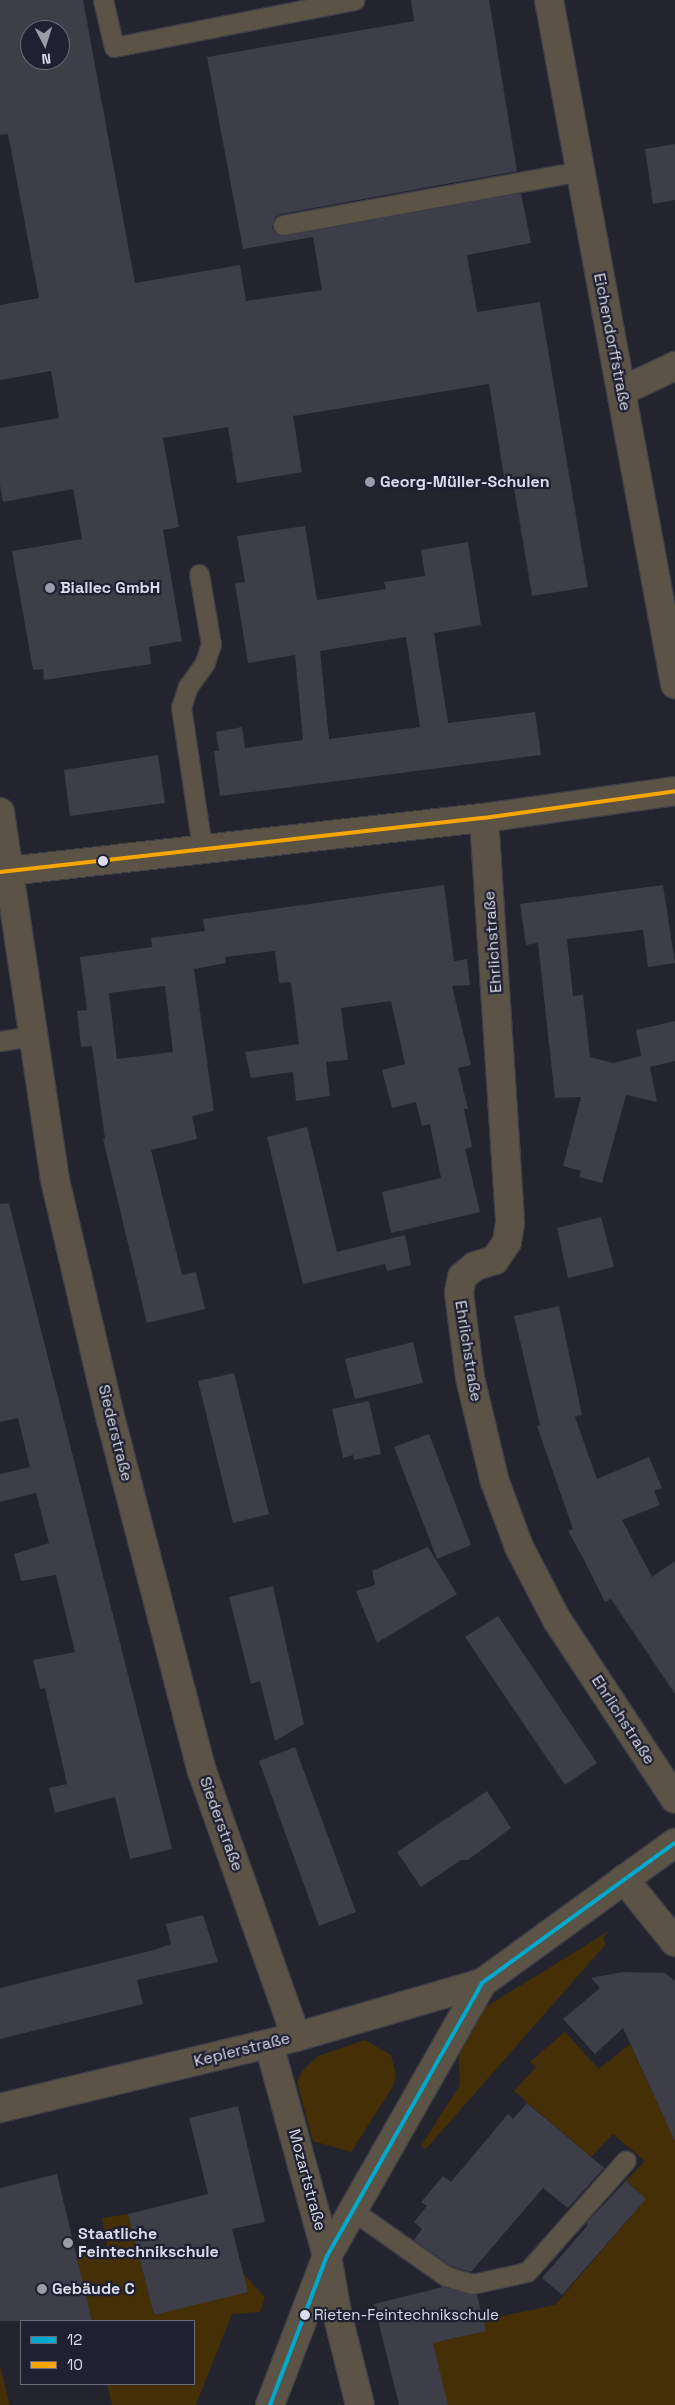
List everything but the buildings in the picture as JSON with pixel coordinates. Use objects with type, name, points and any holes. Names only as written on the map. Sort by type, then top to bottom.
[{"type":"street","name":"Eichendorffstraße","points":[[550,0],[675,684]]},
{"type":"street","points":[[622,391],[675,366]]},
{"type":"street","points":[[5,872],[202,848],[484,818],[675,791]]},
{"type":"street","name":"Siederstraße","points":[[0,812],[5,872],[33,1036],[54,1180],[111,1420],[202,1771],[296,2037]]},
{"type":"street","name":"Ehrlichstraße","points":[[484,818],[510,1223],[507,1242],[494,1260],[475,1266],[462,1277],[459,1294],[470,1378],[495,1482],[519,1547],[557,1620],[675,1799]]},
{"type":"street","points":[[270,2405],[327,2256],[482,1983],[675,1843]]},
{"type":"street","points":[[624,1879],[675,1942]]},
{"type":"street","name":"Keplerstraße","points":[[0,2108],[296,2037],[482,1983]]},
{"type":"street","name":"Mozartstraße","points":[[269,2044],[327,2256],[337,2313],[360,2405]]},
{"type":"lane","points":[[103,0],[114,48],[354,0]]},
{"type":"lane","points":[[283,225],[580,171]]},
{"type":"lane","points":[[199,574],[211,644],[205,662],[188,686],[181,707],[202,848]]},
{"type":"lane","points":[[0,1041],[33,1036]]},
{"type":"lane","points":[[352,2210],[446,2276],[472,2284],[527,2272],[626,2160]]},
{"type":"shaded area","points":[[609,1931],[603,1938],[606,1944],[426,2149],[421,2146],[460,2085],[458,2048],[479,2011]]},
{"type":"shaded area","points":[[565,2032],[599,2069],[630,2044],[663,2115],[675,2109],[675,2405],[448,2405],[390,2365],[441,2330],[443,2341],[485,2331],[483,2320],[555,2305],[646,2199],[626,2181],[645,2161],[613,2134],[591,2157],[514,2091],[536,2067],[530,2062]]},
{"type":"shaded area","points":[[365,2040],[391,2055],[396,2075],[394,2085],[351,2152],[313,2141],[297,2082],[303,2070],[318,2056]]},
{"type":"shaded area","points":[[128,2214],[154,2315],[247,2292],[243,2274],[265,2297],[260,2312],[232,2314],[196,2405],[112,2405],[107,2385],[195,2385],[195,2320],[92,2320],[76,2256],[108,2250],[102,2218]]},
{"type":"shaded area","points":[[0,2366],[10,2405],[0,2405]]},
{"type":"transit line","name":"10","points":[[0,872],[484,818],[675,791]]},
{"type":"transit line","name":"12","points":[[270,2405],[327,2256],[482,1983],[675,1843]]},
{"type":"place","name":"Georg-Müller-Schulen","points":[[370,482]]},
{"type":"place","name":"Biallec GmbH","points":[[50,588]]},
{"type":"place","name":"Staatliche Feintechnikschule","points":[[68,2243]]},
{"type":"place","name":"Gebäude C","points":[[42,2289]]},
{"type":"place","name":"Rieten-Feintechnikschule","points":[[305,2315]]}]
